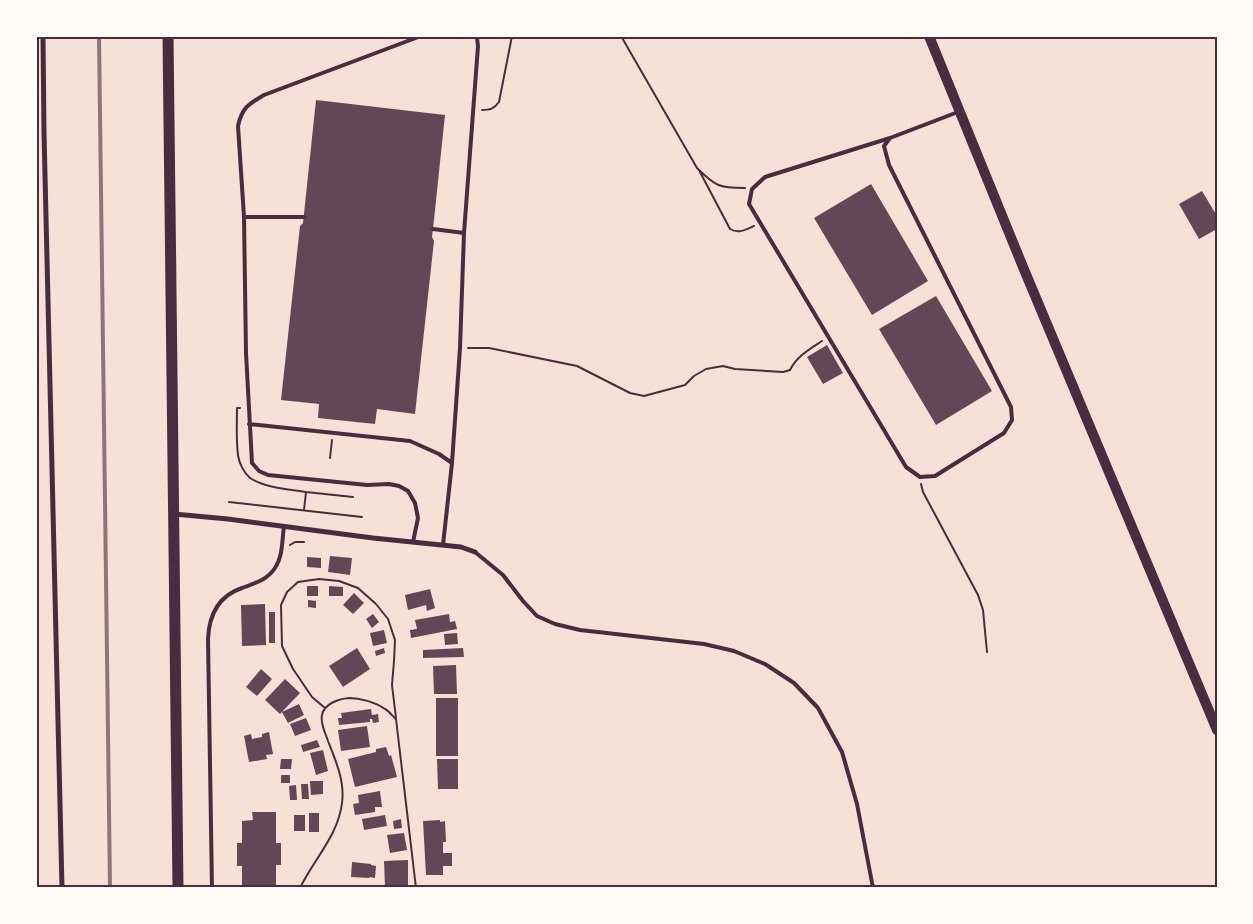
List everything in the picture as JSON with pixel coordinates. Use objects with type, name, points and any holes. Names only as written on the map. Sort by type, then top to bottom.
[{"type":"main road","points":[[168,36],[178,888]]},
{"type":"main road","points":[[929,36],[1023,267],[1217,730]]},
{"type":"street","points":[[43,36],[62,888]]},
{"type":"street","points":[[36,133],[44,133]]},
{"type":"street","points":[[173,514],[461,547],[475,552]]},
{"type":"lane","points":[[414,542],[418,518],[415,503],[408,491],[399,486],[388,484],[367,485],[268,475],[259,471],[252,463],[246,353],[244,217],[238,126],[240,115],[245,108],[264,95],[421,36]]},
{"type":"lane","points":[[442,545],[452,463],[460,348],[464,233],[478,46],[476,36]]},
{"type":"lane","points":[[890,138],[884,146],[889,165],[1011,407],[1012,420],[1004,433],[934,476],[920,477],[906,467],[749,204],[752,188],[765,177],[890,138],[960,111]]},
{"type":"lane","points":[[244,217],[304,217]]},
{"type":"lane","points":[[433,229],[464,233]]},
{"type":"lane","points":[[249,424],[410,441],[439,454],[452,463]]},
{"type":"lane","points":[[212,888],[209,627],[211,617],[217,606],[225,598],[240,588],[264,580],[275,568],[282,548],[284,526]]},
{"type":"lane","points":[[475,552],[503,575],[537,616],[555,624],[580,630],[704,644],[734,651],[765,664],[794,683],[818,708],[842,752],[857,804],[873,888]]},
{"type":"path","points":[[474,109],[491,110],[499,102],[512,36]]},
{"type":"path","points":[[620,36],[697,168],[730,229],[736,232],[744,231],[760,223]]},
{"type":"path","points":[[697,168],[709,180],[719,186],[752,188]]},
{"type":"path","points":[[460,348],[488,348],[577,366],[630,394],[644,396],[686,385],[694,376],[706,369],[723,366],[735,369],[784,372],[790,370],[798,357],[829,337]]},
{"type":"path","points":[[920,477],[923,492],[978,595],[983,610],[987,652]]},
{"type":"path","points":[[306,492],[353,497]]},
{"type":"path","points":[[228,502],[362,517]]},
{"type":"path","points":[[325,708],[312,697],[293,670],[282,646],[281,606],[287,592],[298,582],[319,579],[339,581],[358,588],[376,604],[388,620],[395,640],[392,685],[416,888]]},
{"type":"path","points":[[300,888],[330,840],[340,817],[343,802],[338,765],[322,725],[322,716],[325,708],[335,700],[350,698],[368,701],[385,709],[396,719]]},
{"type":"building","points":[[316,100],[445,115],[432,237],[434,241],[415,414],[377,409],[375,424],[318,418],[319,404],[281,400]]},
{"type":"building","points":[[871,184],[928,281],[872,315],[814,218]]},
{"type":"building","points":[[1202,191],[1217,216],[1217,229],[1199,239],[1179,204]]},
{"type":"building","points":[[936,296],[992,391],[936,425],[879,329]]},
{"type":"building","points":[[827,345],[843,373],[823,384],[807,357]]},
{"type":"building","points":[[330,556],[352,558],[350,575],[328,572]]},
{"type":"building","points":[[307,557],[321,558],[321,568],[307,567]]},
{"type":"building","points":[[307,586],[318,586],[318,596],[307,596]]},
{"type":"building","points":[[329,586],[343,587],[343,596],[329,596]]},
{"type":"building","points":[[430,589],[435,608],[427,611],[426,605],[408,610],[405,595]]},
{"type":"building","points":[[354,593],[364,603],[353,614],[343,605]]},
{"type":"building","points":[[308,600],[316,601],[316,608],[308,607]]},
{"type":"building","points":[[265,604],[266,645],[242,646],[241,605]]},
{"type":"building","points":[[269,612],[275,612],[275,643],[269,643]]},
{"type":"building","points":[[373,614],[379,622],[372,628],[366,619]]},
{"type":"building","points":[[449,614],[450,622],[455,621],[457,629],[411,638],[410,630],[417,629],[415,620]]},
{"type":"building","points":[[384,630],[387,643],[373,646],[370,633]]},
{"type":"building","points":[[457,633],[458,644],[445,645],[444,634]]},
{"type":"building","points":[[357,648],[370,669],[343,687],[329,666]]},
{"type":"building","points":[[384,648],[385,653],[376,656],[375,651]]},
{"type":"building","points":[[463,648],[464,657],[423,658],[423,650]]},
{"type":"building","points":[[456,665],[457,694],[434,694],[433,666]]},
{"type":"building","points":[[261,669],[272,679],[257,696],[246,687]]},
{"type":"building","points":[[285,679],[300,693],[280,714],[265,700]]},
{"type":"building","points":[[436,698],[458,698],[458,756],[436,756]]},
{"type":"building","points":[[299,704],[304,715],[288,723],[282,712]]},
{"type":"building","points":[[371,709],[372,715],[378,714],[379,722],[373,723],[372,719],[370,719],[370,722],[339,725],[338,718],[342,718],[341,713]]},
{"type":"building","points":[[306,718],[311,730],[295,736],[290,724]]},
{"type":"building","points":[[367,726],[370,747],[341,751],[338,730]]},
{"type":"building","points":[[269,732],[273,754],[266,755],[267,759],[249,762],[244,736],[251,734],[252,739],[262,737],[262,734]]},
{"type":"building","points":[[317,740],[320,747],[303,752],[301,745]]},
{"type":"building","points":[[386,747],[389,756],[391,755],[397,777],[355,787],[348,759],[376,752],[376,749]]},
{"type":"building","points":[[323,750],[328,771],[316,775],[310,753]]},
{"type":"building","points":[[281,759],[292,759],[291,769],[280,769]]},
{"type":"building","points":[[437,759],[458,759],[458,789],[438,789]]},
{"type":"building","points":[[281,775],[290,775],[290,783],[281,783]]},
{"type":"building","points":[[310,781],[323,781],[323,794],[311,795]]},
{"type":"building","points":[[301,784],[308,784],[309,799],[302,799]]},
{"type":"building","points":[[296,785],[297,800],[290,800],[289,786]]},
{"type":"building","points":[[380,791],[382,807],[375,807],[375,812],[355,815],[353,804],[359,803],[358,795]]},
{"type":"building","points":[[252,812],[276,812],[276,843],[281,843],[281,865],[276,865],[276,887],[242,888],[242,866],[237,866],[237,843],[242,843],[242,821],[253,820]]},
{"type":"building","points":[[309,813],[319,813],[319,832],[309,832]]},
{"type":"building","points":[[294,815],[305,815],[305,831],[294,831]]},
{"type":"building","points":[[385,815],[387,826],[364,830],[362,819]]},
{"type":"building","points":[[401,819],[402,828],[394,829],[393,821]]},
{"type":"building","points":[[440,820],[440,822],[445,821],[446,842],[443,842],[443,853],[452,853],[452,866],[443,866],[443,875],[426,875],[423,821]]},
{"type":"building","points":[[404,833],[407,850],[390,853],[387,835]]},
{"type":"building","points":[[408,860],[408,888],[385,888],[384,861]]},
{"type":"building","points":[[352,862],[376,866],[375,878],[351,877]]},
{"type":"railway","points":[[99,36],[110,888]]}]
